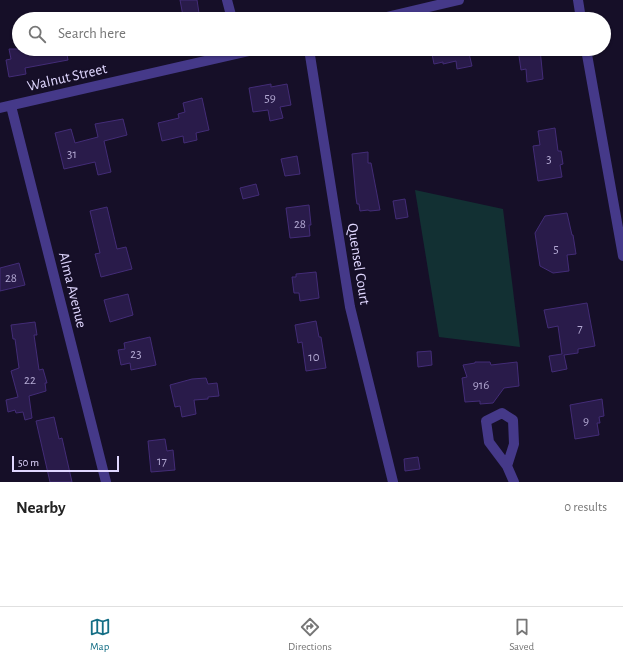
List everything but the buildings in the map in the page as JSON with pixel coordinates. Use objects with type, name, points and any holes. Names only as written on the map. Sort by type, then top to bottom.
[{"type":"street","points":[[227,0],[230,12]]},
{"type":"street","points":[[407,12],[458,0]]},
{"type":"street","points":[[578,0],[580,12]]},
{"type":"street","name":"Walnut Street","points":[[0,108],[219,56]]},
{"type":"street","name":"Quensel Court","points":[[310,56],[350,307],[393,482]]},
{"type":"street","points":[[587,56],[623,256]]},
{"type":"street","name":"Alma Avenue","points":[[11,106],[106,482]]},
{"type":"street","points":[[507,466],[514,444],[514,420],[502,413],[486,421],[489,442],[507,466],[514,482]]},
{"type":"green space","points":[[415,190],[503,209],[520,347],[439,337]]}]
